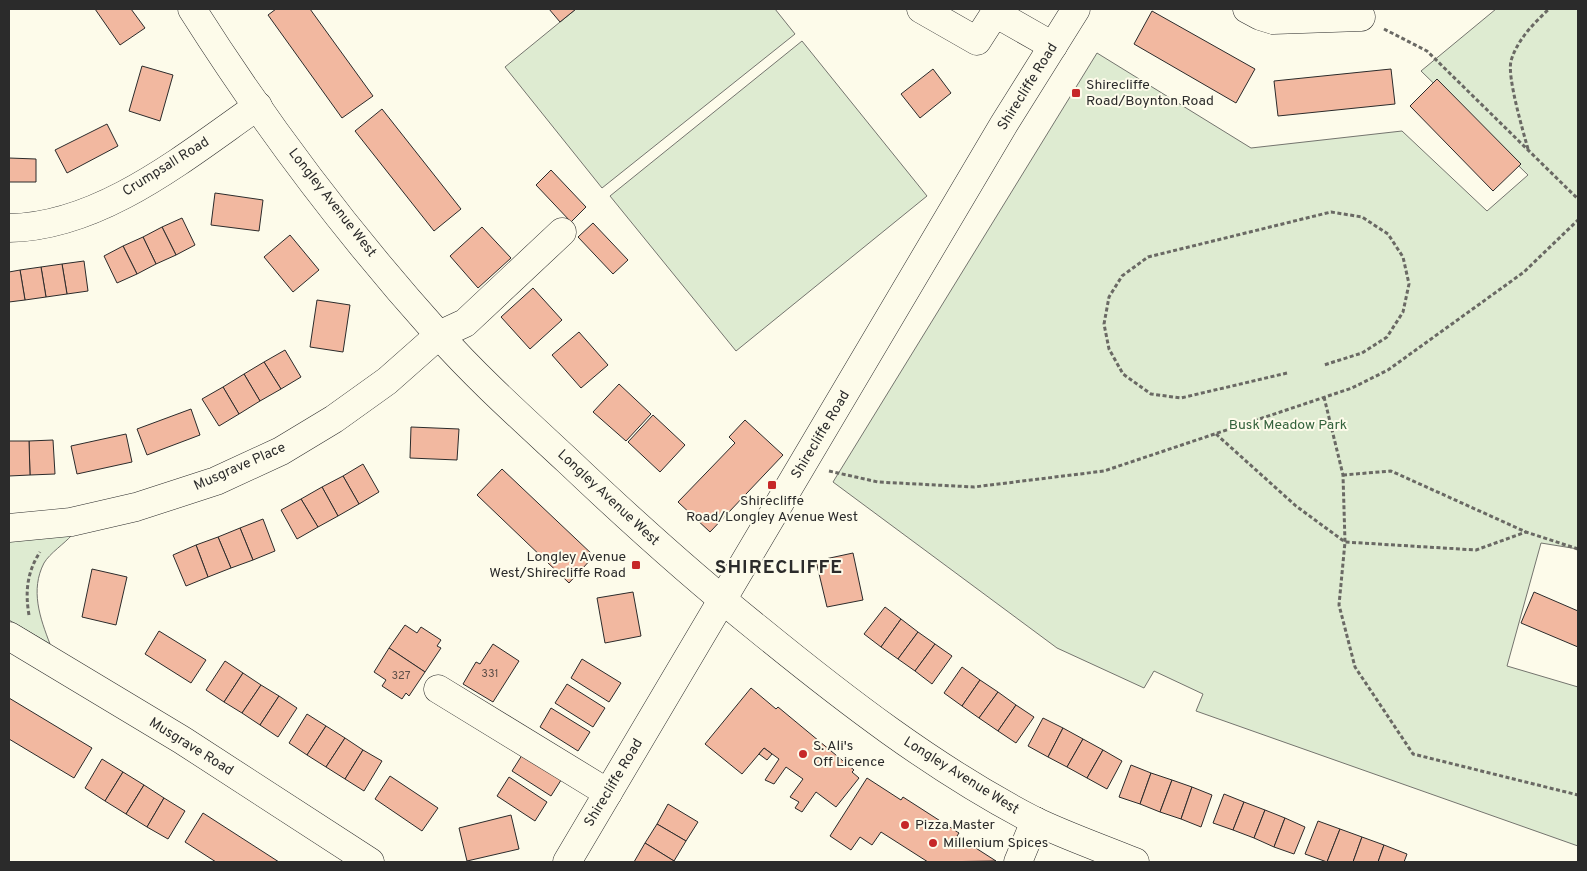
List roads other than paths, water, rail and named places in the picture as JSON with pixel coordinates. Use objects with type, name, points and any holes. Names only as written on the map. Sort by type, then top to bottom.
[{"type":"street","points":[[921,9],[977,41],[995,13],[1053,46]]},
{"type":"street","name":"Shirecliffe Road","points":[[567,862],[1076,9]]},
{"type":"street","points":[[1247,9],[1273,20],[1361,17]]},
{"type":"street","name":"Longley Avenue West","points":[[203,13],[258,106],[343,220],[439,335],[555,449],[653,541],[722,600],[848,702],[935,763],[1034,821],[1135,862]]},
{"type":"street","name":"Crumpsall Road","points":[[9,228],[61,220],[112,201],[164,171],[258,106]]},
{"type":"street","name":"Musgrave Place","points":[[9,528],[71,522],[136,507],[216,481],[281,451],[334,419],[387,381],[439,335],[465,323],[562,232]]},
{"type":"street","name":"Musgrave Road","points":[[9,636],[182,740],[370,862]]},
{"type":"street","points":[[438,689],[608,793]]},
{"type":"street","points":[[1018,862],[1034,821]]},
{"type":"place","name":"Shirecliffe Road/Boynton Road","points":[[1076,93]]},
{"type":"place","name":"Shirecliffe Road/Longley Avenue West","points":[[772,485]]},
{"type":"place","name":"Longley Avenue West/Shirecliffe Road","points":[[636,565]]},
{"type":"place","name":"S. Ali's Off Licence","points":[[803,754]]},
{"type":"place","name":"Pizza Master","points":[[905,825]]},
{"type":"place","name":"Millenium Spices","points":[[933,843]]},
{"type":"district","name":"SHIRECLIFFE","points":[[779,568]]},
{"type":"park label","name":"Busk Meadow Park","points":[[1288,425]]}]
